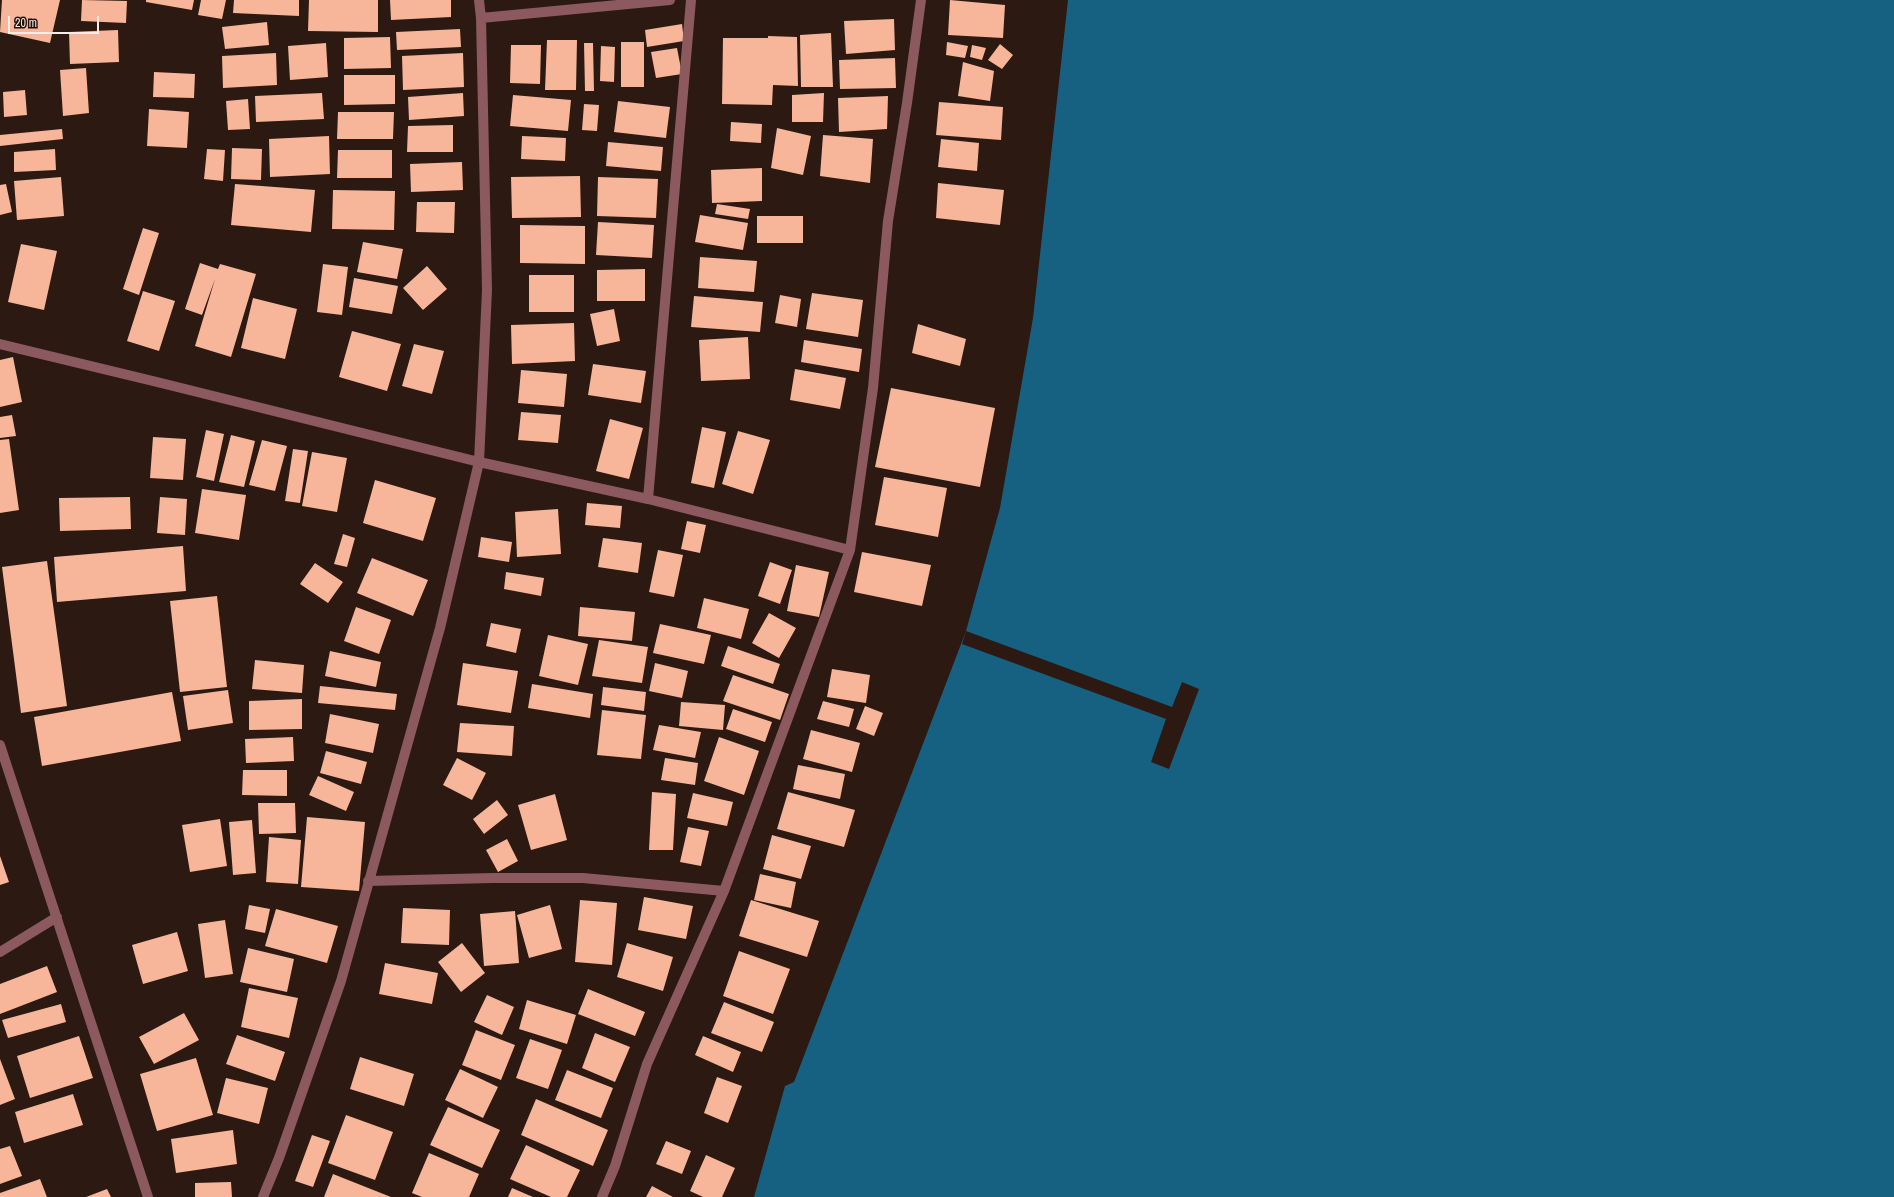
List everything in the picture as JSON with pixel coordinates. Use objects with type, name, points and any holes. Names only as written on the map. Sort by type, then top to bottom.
[{"type":"street","points":[[263,1197],[279,1158],[341,981],[440,628],[479,462],[487,290],[481,18],[479,0]]},
{"type":"street","points":[[481,18],[670,0]]},
{"type":"street","points":[[648,499],[691,0]]},
{"type":"street","points":[[602,1197],[615,1166],[647,1064],[724,891],[850,550],[873,388],[888,221],[907,104],[921,0]]},
{"type":"street","points":[[0,344],[479,462],[648,499],[850,550]]},
{"type":"street","points":[[0,744],[148,1197]]},
{"type":"street","points":[[368,881],[494,878],[583,878],[724,891]]},
{"type":"street","points":[[0,952],[57,917]]},
{"type":"water","points":[[1068,0],[1894,0],[1894,1197],[754,1197],[785,1086],[794,1082],[966,631],[1000,508],[1033,318]]},
{"type":"pier","points":[[966,631],[1172,707],[1182,682],[1199,689],[1169,769],[1151,762],[1166,719],[962,644]]},
{"type":"building","points":[[2,0],[60,0],[50,43],[0,32]]},
{"type":"building","points":[[82,0],[127,1],[126,23],[81,21]]},
{"type":"building","points":[[146,0],[194,0],[192,10],[146,2]]},
{"type":"building","points":[[201,0],[226,0],[222,19],[198,15]]},
{"type":"building","points":[[234,0],[299,0],[299,16],[233,13]]},
{"type":"building","points":[[309,0],[378,0],[378,32],[308,31]]},
{"type":"building","points":[[390,0],[451,0],[451,17],[391,20]]},
{"type":"building","points":[[950,0],[1005,5],[1003,38],[948,35]]},
{"type":"building","points":[[894,19],[895,50],[846,54],[844,21]]},
{"type":"building","points":[[267,22],[269,45],[225,49],[222,27]]},
{"type":"building","points":[[682,24],[684,41],[647,47],[645,30]]},
{"type":"building","points":[[460,29],[461,47],[397,50],[396,32]]},
{"type":"building","points":[[118,30],[119,62],[70,64],[69,32]]},
{"type":"building","points":[[831,33],[833,87],[801,87],[800,35]]},
{"type":"building","points":[[768,36],[797,37],[798,86],[773,85],[772,105],[722,104],[723,38],[768,38]]},
{"type":"building","points":[[390,37],[391,68],[344,69],[344,38]]},
{"type":"building","points":[[547,40],[577,40],[576,90],[545,90]]},
{"type":"building","points":[[621,42],[644,42],[644,87],[621,87]]},
{"type":"building","points":[[947,42],[968,46],[965,58],[946,55]]},
{"type":"building","points":[[326,43],[328,77],[290,80],[288,46]]},
{"type":"building","points":[[584,43],[593,43],[594,91],[585,91]]},
{"type":"building","points":[[1000,44],[1013,55],[1002,69],[988,60]]},
{"type":"building","points":[[511,45],[541,45],[540,84],[510,83]]},
{"type":"building","points":[[972,45],[986,48],[982,60],[970,57]]},
{"type":"building","points":[[601,46],[615,47],[614,82],[600,81]]},
{"type":"building","points":[[677,48],[682,74],[656,78],[651,52]]},
{"type":"building","points":[[276,53],[277,85],[223,88],[222,56]]},
{"type":"building","points":[[463,53],[464,87],[403,90],[402,56]]},
{"type":"building","points":[[895,58],[896,88],[840,89],[839,60]]},
{"type":"building","points":[[963,62],[994,71],[990,101],[958,96]]},
{"type":"building","points":[[86,68],[89,113],[63,116],[60,70]]},
{"type":"building","points":[[154,72],[195,74],[194,98],[153,97]]},
{"type":"building","points":[[344,75],[395,75],[395,104],[344,105]]},
{"type":"building","points":[[25,90],[27,115],[4,117],[3,92]]},
{"type":"building","points":[[322,93],[324,119],[256,122],[255,96]]},
{"type":"building","points":[[463,93],[464,116],[409,120],[408,97]]},
{"type":"building","points":[[824,93],[823,122],[792,122],[792,95]]},
{"type":"building","points":[[513,95],[571,100],[568,131],[510,126]]},
{"type":"building","points":[[888,96],[887,129],[839,132],[838,98]]},
{"type":"building","points":[[248,99],[250,129],[228,130],[226,101]]},
{"type":"building","points":[[618,101],[670,107],[666,138],[614,132]]},
{"type":"building","points":[[939,102],[1003,107],[1001,140],[936,135]]},
{"type":"building","points":[[584,104],[599,105],[597,131],[582,130]]},
{"type":"building","points":[[149,109],[189,112],[187,148],[147,146]]},
{"type":"building","points":[[338,112],[394,112],[393,139],[337,139]]},
{"type":"building","points":[[731,122],[762,124],[761,143],[730,141]]},
{"type":"building","points":[[453,125],[453,152],[407,152],[408,126]]},
{"type":"building","points":[[777,128],[811,136],[803,175],[771,168]]},
{"type":"building","points":[[62,129],[63,139],[0,146],[0,135]]},
{"type":"building","points":[[823,135],[873,139],[870,183],[820,176]]},
{"type":"building","points":[[329,136],[330,174],[270,177],[269,139]]},
{"type":"building","points":[[522,136],[566,138],[565,161],[521,159]]},
{"type":"building","points":[[941,139],[979,143],[977,171],[938,167]]},
{"type":"building","points":[[608,142],[663,147],[661,171],[606,166]]},
{"type":"building","points":[[232,148],[262,149],[261,180],[231,179]]},
{"type":"building","points":[[55,149],[56,170],[14,172],[14,152]]},
{"type":"building","points":[[207,149],[225,150],[223,181],[204,179]]},
{"type":"building","points":[[338,150],[392,150],[392,178],[337,178]]},
{"type":"building","points":[[462,162],[463,190],[411,192],[410,164]]},
{"type":"building","points":[[762,168],[762,201],[712,203],[711,170]]},
{"type":"building","points":[[580,176],[581,217],[512,218],[511,177]]},
{"type":"building","points":[[61,177],[64,216],[17,220],[14,181]]},
{"type":"building","points":[[598,177],[658,179],[656,218],[597,216]]},
{"type":"building","points":[[938,183],[1004,190],[1000,225],[936,218]]},
{"type":"building","points":[[6,184],[12,212],[0,215],[0,185]]},
{"type":"building","points":[[235,184],[315,190],[311,232],[231,225]]},
{"type":"building","points":[[333,190],[395,191],[394,230],[332,229]]},
{"type":"building","points":[[417,202],[455,202],[454,233],[416,232]]},
{"type":"building","points":[[717,204],[750,209],[748,219],[715,214]]},
{"type":"building","points":[[700,215],[748,223],[743,250],[695,242]]},
{"type":"building","points":[[757,216],[803,216],[803,243],[757,243]]},
{"type":"building","points":[[598,222],[654,225],[652,258],[596,255]]},
{"type":"building","points":[[520,225],[585,226],[585,264],[520,263]]},
{"type":"building","points":[[143,228],[159,233],[139,295],[123,289]]},
{"type":"building","points":[[363,242],[403,249],[397,279],[357,272]]},
{"type":"building","points":[[21,244],[57,251],[44,310],[8,302]]},
{"type":"building","points":[[700,257],[757,261],[754,292],[698,288]]},
{"type":"building","points":[[200,263],[218,269],[220,264],[256,274],[231,357],[195,346],[215,279],[202,315],[185,309]]},
{"type":"building","points":[[323,264],[348,267],[342,315],[317,312]]},
{"type":"building","points":[[427,266],[447,289],[423,310],[403,288]]},
{"type":"building","points":[[645,269],[645,301],[597,301],[597,270]]},
{"type":"building","points":[[529,275],[574,275],[574,312],[529,312]]},
{"type":"building","points":[[354,278],[398,286],[392,314],[349,307]]},
{"type":"building","points":[[143,291],[175,301],[159,351],[127,341]]},
{"type":"building","points":[[812,293],[863,300],[858,337],[806,329]]},
{"type":"building","points":[[780,295],[801,299],[797,327],[775,323]]},
{"type":"building","points":[[694,296],[763,302],[760,332],[691,327]]},
{"type":"building","points":[[253,298],[297,309],[285,359],[241,348]]},
{"type":"building","points":[[614,309],[620,341],[597,346],[590,314]]},
{"type":"building","points":[[574,323],[575,361],[512,364],[511,325]]},
{"type":"building","points":[[918,324],[966,339],[960,366],[912,353]]},
{"type":"building","points":[[352,331],[401,344],[387,391],[339,377]]},
{"type":"building","points":[[748,337],[750,379],[701,381],[699,340]]},
{"type":"building","points":[[804,340],[862,349],[859,372],[801,362]]},
{"type":"building","points":[[414,344],[444,351],[432,394],[402,386]]},
{"type":"building","points":[[13,357],[22,402],[0,407],[0,360]]},
{"type":"building","points":[[593,364],[646,371],[641,403],[588,395]]},
{"type":"building","points":[[795,369],[846,378],[840,409],[790,400]]},
{"type":"building","points":[[521,370],[567,374],[564,407],[518,403]]},
{"type":"building","points":[[891,388],[995,408],[980,487],[875,467]]},
{"type":"building","points":[[521,412],[561,415],[558,443],[518,440]]},
{"type":"building","points":[[12,415],[16,436],[0,438],[0,417]]},
{"type":"building","points":[[610,419],[643,428],[629,479],[596,471]]},
{"type":"building","points":[[702,427],[726,432],[714,488],[691,483]]},
{"type":"building","points":[[206,430],[224,434],[214,481],[196,477]]},
{"type":"building","points":[[738,431],[770,440],[753,494],[722,484]]},
{"type":"building","points":[[231,435],[255,441],[244,487],[219,482]]},
{"type":"building","points":[[153,437],[186,439],[183,480],[150,478]]},
{"type":"building","points":[[9,439],[19,510],[0,513],[0,440]]},
{"type":"building","points":[[262,440],[287,446],[275,491],[249,485]]},
{"type":"building","points":[[293,449],[308,451],[300,503],[285,501]]},
{"type":"building","points":[[312,452],[347,458],[337,512],[302,506]]},
{"type":"building","points":[[884,477],[947,488],[938,537],[875,525]]},
{"type":"building","points":[[375,480],[436,498],[423,541],[363,523]]},
{"type":"building","points":[[202,489],[246,495],[239,540],[195,533]]},
{"type":"building","points":[[130,497],[131,529],[60,531],[59,498]]},
{"type":"building","points":[[160,497],[187,499],[185,535],[157,533]]},
{"type":"building","points":[[587,503],[622,506],[620,528],[585,525]]},
{"type":"building","points":[[558,509],[561,554],[517,557],[515,512]]},
{"type":"building","points":[[687,521],[706,525],[700,553],[681,549]]},
{"type":"building","points":[[343,534],[355,538],[347,567],[334,564]]},
{"type":"building","points":[[481,537],[512,542],[509,562],[478,557]]},
{"type":"building","points":[[603,538],[642,543],[638,573],[598,567]]},
{"type":"building","points":[[183,546],[186,591],[57,602],[54,557]]},
{"type":"building","points":[[658,550],[683,555],[674,597],[649,592]]},
{"type":"building","points":[[862,552],[931,565],[922,606],[854,592]]},
{"type":"building","points":[[372,558],[428,580],[413,616],[357,593]]},
{"type":"building","points":[[47,561],[67,706],[21,713],[2,567]]},
{"type":"building","points":[[770,562],[792,570],[780,604],[758,596]]},
{"type":"building","points":[[315,563],[343,582],[328,603],[300,584]]},
{"type":"building","points":[[796,565],[829,572],[819,617],[787,611]]},
{"type":"building","points":[[506,572],[544,578],[541,596],[504,589]]},
{"type":"building","points":[[217,596],[227,687],[180,692],[170,601]]},
{"type":"building","points":[[704,598],[749,609],[741,639],[697,628]]},
{"type":"building","points":[[356,607],[391,620],[379,654],[344,641]]},
{"type":"building","points":[[580,607],[635,612],[632,641],[578,636]]},
{"type":"building","points":[[769,613],[796,628],[779,658],[752,643]]},
{"type":"building","points":[[491,623],[521,629],[516,653],[486,646]]},
{"type":"building","points":[[660,624],[711,635],[704,664],[653,653]]},
{"type":"building","points":[[548,635],[588,644],[578,685],[539,676]]},
{"type":"building","points":[[599,640],[648,647],[642,683],[592,676]]},
{"type":"building","points":[[728,646],[780,664],[773,684],[721,666]]},
{"type":"building","points":[[330,651],[381,662],[376,687],[325,676]]},
{"type":"building","points":[[255,660],[304,665],[302,693],[252,689]]},
{"type":"building","points":[[463,663],[518,671],[511,713],[457,705]]},
{"type":"building","points":[[655,663],[688,671],[682,698],[649,691]]},
{"type":"building","points":[[832,669],[870,675],[866,703],[827,697]]},
{"type":"building","points":[[733,675],[789,694],[780,720],[723,701]]},
{"type":"building","points":[[532,684],[593,694],[590,718],[528,708]]},
{"type":"building","points":[[320,686],[397,694],[395,710],[318,703]]},
{"type":"building","points":[[603,687],[646,692],[644,711],[601,705]]},
{"type":"building","points":[[228,690],[233,723],[188,730],[183,696]]},
{"type":"building","points":[[172,692],[181,741],[42,766],[34,717]]},
{"type":"building","points":[[302,699],[302,729],[249,730],[249,701]]},
{"type":"building","points":[[823,701],[854,709],[849,727],[817,719]]},
{"type":"building","points":[[681,702],[725,705],[723,730],[679,726]]},
{"type":"building","points":[[865,706],[883,713],[874,736],[856,729]]},
{"type":"building","points":[[733,709],[772,722],[765,742],[726,729]]},
{"type":"building","points":[[602,710],[646,715],[641,759],[597,755]]},
{"type":"building","points":[[330,714],[379,724],[373,753],[325,743]]},
{"type":"building","points":[[460,723],[514,726],[512,756],[457,752]]},
{"type":"building","points":[[659,725],[701,732],[695,758],[653,750]]},
{"type":"building","points":[[811,730],[860,743],[852,772],[803,759]]},
{"type":"building","points":[[293,737],[294,761],[246,763],[245,739]]},
{"type":"building","points":[[719,737],[759,751],[744,795],[704,781]]},
{"type":"building","points":[[326,751],[367,762],[361,784],[320,773]]},
{"type":"building","points":[[457,758],[486,773],[472,800],[443,785]]},
{"type":"building","points":[[665,758],[698,763],[695,785],[661,780]]},
{"type":"building","points":[[798,765],[845,774],[840,799],[793,789]]},
{"type":"building","points":[[243,770],[287,770],[287,796],[242,795]]},
{"type":"building","points":[[318,776],[354,792],[346,811],[309,795]]},
{"type":"building","points":[[652,792],[676,794],[673,850],[649,850]]},
{"type":"building","points":[[788,792],[855,810],[844,847],[777,829]]},
{"type":"building","points":[[693,793],[733,802],[727,826],[687,818]]},
{"type":"building","points":[[555,794],[567,840],[531,850],[518,805]]},
{"type":"building","points":[[497,800],[508,815],[484,834],[473,819]]},
{"type":"building","points":[[258,803],[295,803],[296,833],[259,834]]},
{"type":"building","points":[[307,817],[365,822],[359,891],[301,887]]},
{"type":"building","points":[[220,819],[227,866],[190,872],[182,825]]},
{"type":"building","points":[[252,820],[256,873],[233,875],[229,822]]},
{"type":"building","points":[[688,827],[709,831],[701,866],[680,862]]},
{"type":"building","points":[[772,835],[811,846],[801,879],[763,869]]},
{"type":"building","points":[[269,837],[301,840],[298,884],[266,882]]},
{"type":"building","points":[[507,839],[518,861],[498,872],[486,850]]},
{"type":"building","points":[[0,856],[9,882],[0,885]]},
{"type":"building","points":[[760,874],[796,882],[791,908],[754,900]]},
{"type":"building","points":[[644,897],[693,906],[686,939],[638,930]]},
{"type":"building","points":[[580,900],[617,903],[612,965],[575,962]]},
{"type":"building","points":[[751,900],[819,921],[807,957],[739,936]]},
{"type":"building","points":[[249,905],[270,909],[265,933],[245,929]]},
{"type":"building","points":[[550,905],[562,949],[529,958],[517,915]]},
{"type":"building","points":[[403,908],[450,910],[449,945],[401,943]]},
{"type":"building","points":[[276,909],[338,926],[327,963],[265,946]]},
{"type":"building","points":[[515,911],[519,963],[484,966],[480,914]]},
{"type":"building","points":[[225,920],[233,974],[205,978],[198,924]]},
{"type":"building","points":[[177,932],[188,971],[143,984],[132,945]]},
{"type":"building","points":[[462,943],[485,973],[461,992],[438,962]]},
{"type":"building","points":[[627,943],[673,957],[663,991],[617,977]]},
{"type":"building","points":[[248,948],[294,959],[287,992],[240,982]]},
{"type":"building","points":[[739,951],[790,969],[773,1014],[723,996]]},
{"type":"building","points":[[385,963],[438,973],[432,1004],[379,994]]},
{"type":"building","points":[[47,966],[57,992],[0,1014],[0,984]]},
{"type":"building","points":[[249,988],[298,998],[289,1038],[241,1027]]},
{"type":"building","points":[[588,989],[645,1012],[635,1036],[578,1014]]},
{"type":"building","points":[[487,995],[514,1007],[502,1035],[474,1022]]},
{"type":"building","points":[[527,1000],[576,1015],[567,1044],[519,1029]]},
{"type":"building","points":[[724,1002],[774,1022],[762,1052],[711,1033]]},
{"type":"building","points":[[61,1004],[66,1022],[8,1038],[2,1020]]},
{"type":"building","points":[[184,1013],[199,1040],[154,1064],[139,1037]]},
{"type":"building","points":[[476,1030],[515,1045],[501,1080],[462,1065]]},
{"type":"building","points":[[595,1033],[630,1047],[615,1082],[582,1068]]},
{"type":"building","points":[[237,1035],[285,1052],[275,1081],[226,1064]]},
{"type":"building","points":[[79,1036],[93,1078],[30,1098],[17,1056]]},
{"type":"building","points":[[703,1036],[741,1052],[733,1072],[695,1055]]},
{"type":"building","points":[[530,1039],[562,1050],[548,1089],[516,1078]]},
{"type":"building","points":[[360,1057],[414,1074],[404,1106],[350,1089]]},
{"type":"building","points":[[196,1058],[213,1115],[157,1131],[140,1074]]},
{"type":"building","points":[[0,1059],[15,1099],[0,1105]]},
{"type":"building","points":[[460,1069],[498,1087],[483,1118],[445,1100]]},
{"type":"building","points":[[567,1070],[613,1088],[601,1118],[555,1100]]},
{"type":"building","points":[[717,1077],[742,1086],[728,1123],[704,1113]]},
{"type":"building","points":[[226,1078],[268,1088],[259,1124],[217,1113]]},
{"type":"building","points":[[73,1094],[83,1125],[24,1143],[15,1112]]},
{"type":"building","points":[[536,1099],[608,1130],[593,1166],[521,1135]]},
{"type":"building","points":[[448,1107],[500,1130],[482,1168],[430,1145]]},
{"type":"building","points":[[346,1115],[393,1132],[375,1180],[328,1163]]},
{"type":"building","points":[[233,1130],[237,1164],[176,1173],[171,1139]]},
{"type":"building","points":[[312,1135],[330,1141],[313,1187],[295,1181]]},
{"type":"building","points":[[666,1141],[691,1151],[682,1174],[656,1164]]},
{"type":"building","points":[[526,1145],[580,1170],[567,1197],[551,1197],[510,1179]]},
{"type":"building","points":[[10,1146],[22,1176],[0,1184],[0,1149]]},
{"type":"building","points":[[429,1153],[479,1174],[469,1197],[422,1197],[412,1193]]},
{"type":"building","points":[[706,1155],[735,1168],[722,1197],[703,1197],[690,1191]]},
{"type":"building","points":[[333,1174],[391,1197],[324,1197]]},
{"type":"building","points":[[40,1179],[47,1197],[0,1197],[0,1193]]},
{"type":"building","points":[[231,1182],[232,1197],[195,1197],[195,1183]]},
{"type":"building","points":[[652,1186],[673,1197],[646,1197]]},
{"type":"building","points":[[512,1188],[533,1197],[508,1197]]},
{"type":"building","points":[[107,1189],[111,1197],[86,1197]]}]
